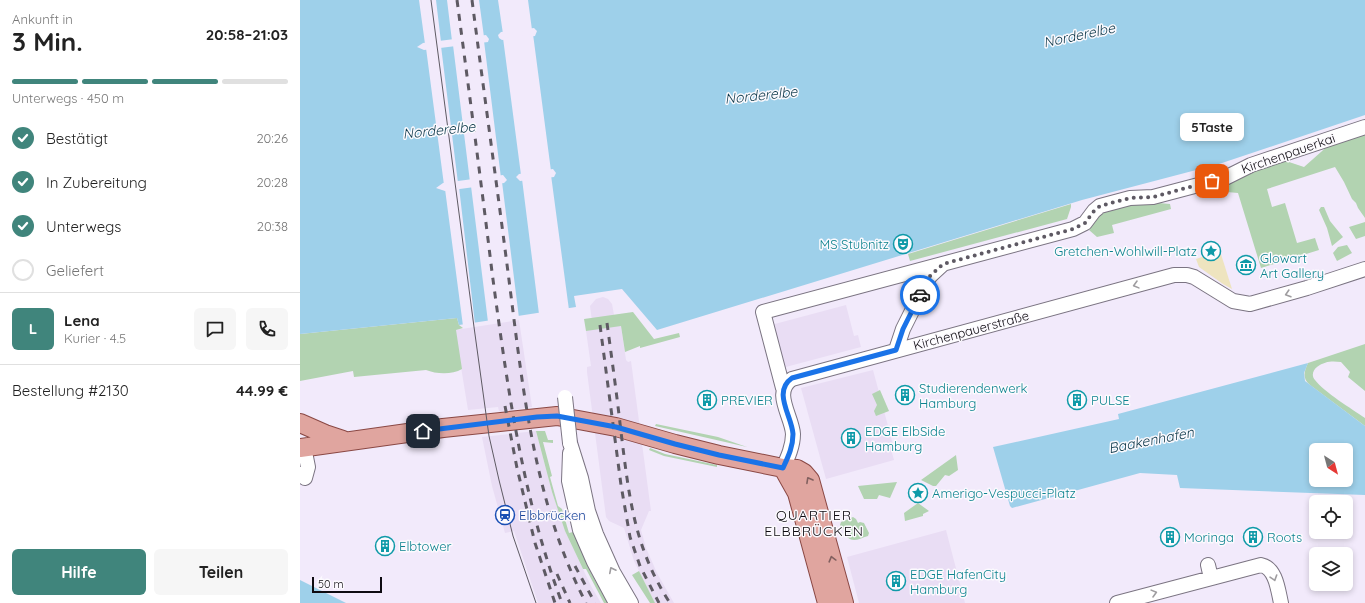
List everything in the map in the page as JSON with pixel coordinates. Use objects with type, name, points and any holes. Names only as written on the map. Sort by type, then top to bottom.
[{"type":"main road","points":[[301,443],[346,441],[443,428],[557,416],[616,427],[719,455],[783,468],[797,468],[804,472],[810,480],[844,603]]},
{"type":"main road","points":[[300,423],[346,441]]},
{"type":"main road","points":[[783,468],[797,493],[827,603]]},
{"type":"street","name":"Kirchenpauerkai","points":[[943,264],[1073,229],[1085,223],[1096,208],[1130,198],[1153,197],[1225,178],[1251,165],[1365,126]]},
{"type":"street","points":[[896,350],[903,329],[925,285],[930,276],[943,264]]},
{"type":"street","points":[[783,468],[790,452],[793,434],[782,395],[783,388],[763,312],[943,264]]},
{"type":"street","name":"Kirchenpauerstraße","points":[[783,388],[792,378],[1174,275],[1187,275],[1194,277],[1231,300],[1247,304],[1258,302],[1305,281],[1365,269]]},
{"type":"street","points":[[565,397],[570,443],[569,481],[579,526],[594,562],[616,603]]},
{"type":"street","points":[[300,474],[305,478],[308,467],[301,443]]},
{"type":"street","points":[[570,443],[596,534],[613,572],[631,603]]},
{"type":"street","points":[[1117,603],[1209,571],[1255,566],[1267,566],[1271,570],[1281,603]]},
{"type":"shaded area","points":[[603,297],[608,299],[612,304],[616,326],[621,326],[626,360],[628,362],[631,361],[651,511],[649,511],[641,530],[646,548],[657,573],[674,603],[655,603],[634,561],[624,528],[609,521],[606,517],[587,372],[587,367],[591,366],[586,331],[593,329],[590,306],[596,299]]},
{"type":"shaded area","points":[[846,305],[854,336],[858,335],[861,347],[782,368],[771,325]]},
{"type":"shaded area","points":[[519,320],[532,407],[501,412],[499,411],[498,407],[468,410],[455,330]]},
{"type":"shaded area","name":"EDGE ElbSide Hamburg","points":[[873,370],[895,452],[892,453],[894,460],[826,479],[801,388]]},
{"type":"shaded area","points":[[536,431],[552,492],[565,531],[591,586],[601,603],[538,603],[514,531],[505,533],[492,486],[482,437]]},
{"type":"shaded area","name":"EDGE HafenCity Hamburg","points":[[946,530],[965,603],[859,603],[847,557]]},
{"type":"green space","points":[[1365,132],[1365,218],[1352,199],[1335,167],[1267,189],[1272,207],[1285,203],[1297,243],[1315,238],[1319,250],[1261,268],[1238,193],[1227,192],[1227,184],[1246,173],[1283,160],[1304,167],[1330,144]]},
{"type":"green space","points":[[1159,203],[1170,204],[1171,209],[1112,225],[1114,233],[1097,237],[1089,230],[1099,211],[1123,205]]},
{"type":"green space","points":[[1071,204],[1067,219],[910,261],[908,254]]},
{"type":"green space","points":[[1321,207],[1324,207],[1330,221],[1343,237],[1332,246],[1327,228],[1319,210]]},
{"type":"green space","points":[[1365,222],[1365,236],[1356,239],[1349,227]]},
{"type":"green space","points":[[1347,245],[1352,253],[1337,261],[1333,253],[1338,247]]},
{"type":"green space","points":[[633,312],[654,339],[679,333],[680,337],[640,348],[640,346],[625,352],[621,326],[586,331],[584,319]]},
{"type":"green space","points":[[457,318],[459,325],[463,328],[456,330],[462,369],[458,371],[444,373],[426,370],[354,377],[353,371],[300,381],[300,334]]},
{"type":"green space","points":[[1365,344],[1365,391],[1348,377],[1350,372],[1341,362],[1332,362],[1320,365],[1316,368],[1313,375],[1319,385],[1325,390],[1365,418],[1365,426],[1310,385],[1304,375],[1308,363]]},
{"type":"green space","points":[[880,390],[889,411],[876,416],[874,411],[877,405],[872,394]]},
{"type":"green space","points":[[656,424],[718,437],[747,447],[655,426]]},
{"type":"green space","points":[[536,431],[545,431],[548,440],[553,440],[553,443],[543,442],[558,506],[562,509],[569,533],[573,532],[592,575],[608,603],[604,603],[586,569],[583,569],[565,531],[552,492]]},
{"type":"green space","points":[[650,448],[665,454],[717,465],[717,467],[664,456],[649,450]]},
{"type":"green space","points":[[956,455],[958,470],[949,476],[945,475],[936,486],[921,480]]},
{"type":"green space","points":[[897,482],[890,498],[879,495],[877,499],[864,499],[858,486]]},
{"type":"green space","points":[[918,503],[929,511],[923,514],[923,516],[905,521],[904,513]]},
{"type":"green space","points":[[853,517],[858,523],[864,523],[869,533],[868,536],[853,540],[845,535],[846,532],[840,525],[841,522]]},
{"type":"green space","points":[[639,571],[655,603],[650,603],[632,575]]},
{"type":"sand","points":[[1220,251],[1232,289],[1199,267],[1196,259]]},
{"type":"water","name":"Norderelbe","points":[[300,0],[1365,0],[1365,115],[1219,164],[1082,200],[657,330],[622,289],[574,296],[576,307],[459,325],[457,318],[300,334]],"holes":[[[534,28],[537,31],[535,36],[502,40],[498,35],[501,32]],[[486,35],[489,39],[488,42],[424,50],[417,47],[423,43]],[[553,169],[556,173],[554,177],[520,181],[516,177],[519,174]],[[503,175],[507,180],[504,183],[445,191],[436,188],[443,183]]]},
{"type":"water","name":"Baakenhafen","points":[[1308,363],[1304,373],[1305,381],[1365,426],[1365,495],[1180,488],[1177,475],[1140,473],[1012,508],[1010,506],[993,447],[1119,419],[1118,414]]},
{"type":"water","points":[[300,580],[346,603],[300,603]]},
{"type":"pier","points":[[419,0],[436,0],[441,42],[425,44]]},
{"type":"pier","points":[[447,0],[479,0],[484,37],[452,41]]},
{"type":"pier","points":[[498,0],[528,0],[532,30],[503,34]]},
{"type":"pier","points":[[533,34],[551,171],[521,175],[503,38]]},
{"type":"pier","points":[[484,41],[501,178],[470,182],[453,45]]},
{"type":"pier","points":[[441,46],[458,183],[444,185],[426,48]]},
{"type":"pier","points":[[551,175],[569,310],[539,314],[522,179]]},
{"type":"pier","points":[[502,182],[519,318],[488,322],[471,186]]},
{"type":"pier","points":[[459,187],[475,324],[463,326],[445,189]]},
{"type":"tram line","points":[[431,0],[489,436],[513,536],[536,603]]},
{"type":"railway","points":[[457,0],[492,272],[510,398],[526,481],[536,522],[562,603]]},
{"type":"railway","points":[[472,0],[520,362],[533,445],[542,486],[554,526],[568,565],[586,603]]},
{"type":"railway","points":[[607,323],[627,478],[635,521],[648,562],[670,603]]},
{"type":"railway","points":[[600,325],[621,485],[630,537],[640,566],[659,603]]},
{"type":"railway","points":[[505,406],[517,468],[535,543],[555,603]]},
{"type":"railway","points":[[575,566],[595,603]]},
{"type":"railway","points":[[557,574],[570,603]]},
{"type":"way so far","points":[[920,295],[930,276],[943,264],[1073,229],[1085,223],[1096,208],[1100,206],[1130,198],[1153,197],[1212,181]]},
{"type":"place","name":"5Taste","points":[[1212,181]]},
{"type":"place","name":"MS Stubnitz","points":[[903,244]]},
{"type":"place","name":"Gretchen-Wohlwill-Platz","points":[[1211,251]]},
{"type":"place","name":"Glowart Art Gallery","points":[[1246,265]]},
{"type":"place","name":"Studierendenwerk Hamburg","points":[[905,395]]},
{"type":"place","name":"PREVIER","points":[[707,400]]},
{"type":"place","name":"PULSE","points":[[1077,400]]},
{"type":"place","name":"EDGE ElbSide Hamburg","points":[[851,438]]},
{"type":"place","name":"Amerigo-Vespucci-Platz","points":[[918,493]]},
{"type":"place","name":"Elbbrücken","points":[[505,515]]},
{"type":"place","name":"Moringa","points":[[1170,537]]},
{"type":"place","name":"Roots","points":[[1253,537]]},
{"type":"place","name":"Elbtower","points":[[385,546]]},
{"type":"place","name":"EDGE HafenCity Hamburg","points":[[896,581]]},
{"type":"district","name":"QUARTIER ELBBRÜCKEN","points":[[814,524]]},
{"type":"route","points":[[423,431],[543,416],[564,416],[616,427],[719,455],[783,468],[790,452],[793,434],[782,395],[785,384],[792,378],[896,350],[903,329],[920,295]]}]
